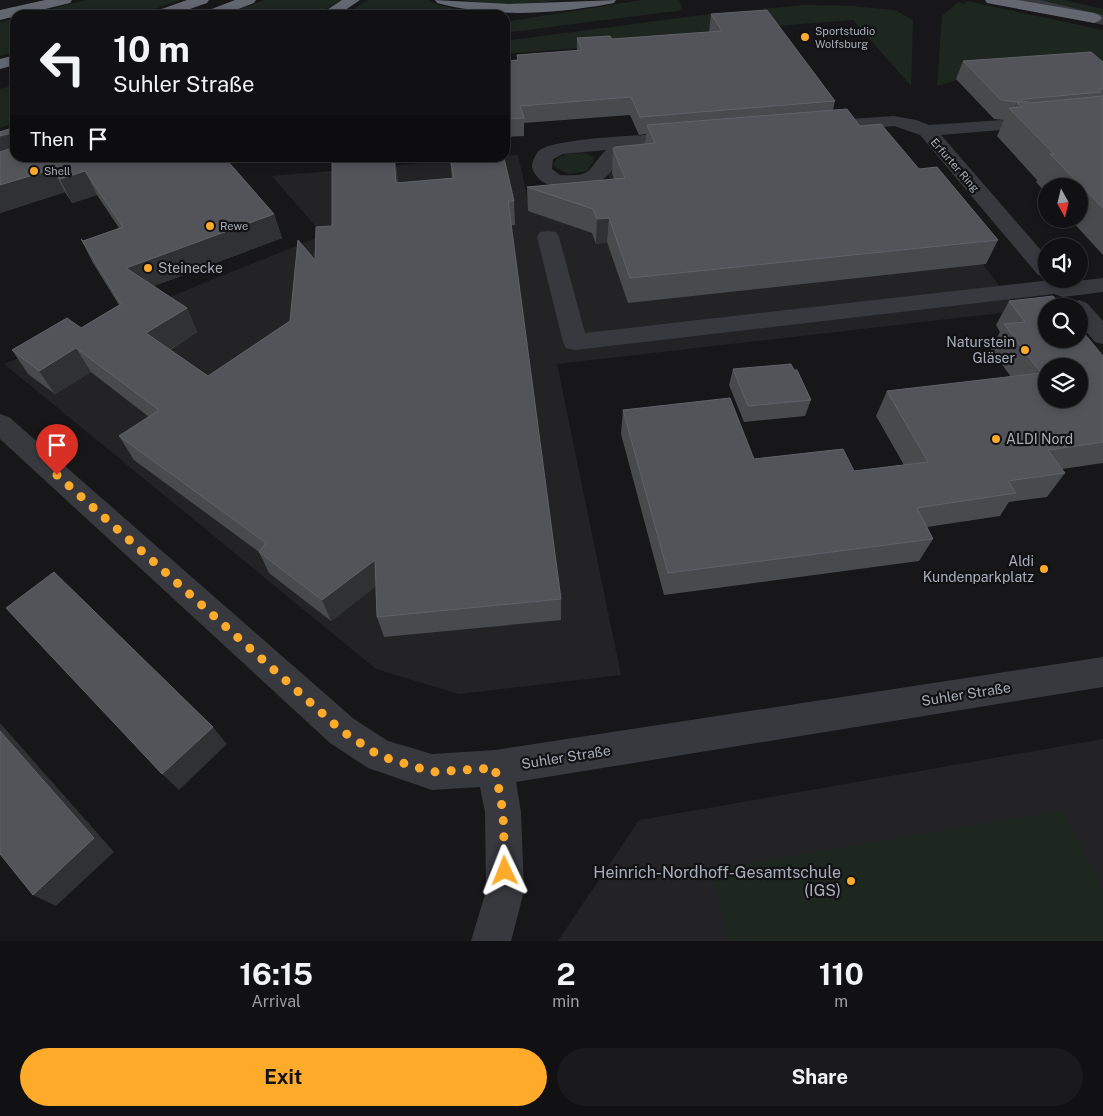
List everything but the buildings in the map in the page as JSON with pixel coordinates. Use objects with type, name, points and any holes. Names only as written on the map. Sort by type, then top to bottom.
[{"type":"highway","points":[[22,10],[65,0]]},
{"type":"highway","points":[[173,10],[202,0]]},
{"type":"highway","points":[[222,10],[249,0]]},
{"type":"highway","points":[[336,10],[353,0]]},
{"type":"highway","points":[[442,0],[471,7],[501,9],[578,5]]},
{"type":"highway","points":[[510,17],[609,0]]},
{"type":"highway","points":[[992,0],[1099,19]]},
{"type":"street","points":[[1021,0],[1099,19]]},
{"type":"street","name":"Erfurter Ring","points":[[807,128],[894,121],[910,124],[927,131],[1103,336]]},
{"type":"street","points":[[927,131],[1002,125]]},
{"type":"street","points":[[624,143],[608,158],[602,170],[591,179],[574,182],[556,181],[547,176],[542,169],[542,162],[546,155],[559,149],[624,143],[701,137]]},
{"type":"street","points":[[548,237],[574,342],[1103,286]]},
{"type":"street","name":"Suhler Straße","points":[[0,424],[342,731],[380,756],[432,772],[495,768],[1103,672]]},
{"type":"street","points":[[491,941],[505,891],[503,812],[495,768]]},
{"type":"shaded area","points":[[86,0],[181,0],[150,10],[47,10]]},
{"type":"shaded area","points":[[264,0],[342,0],[323,10],[238,10]]},
{"type":"shaded area","points":[[368,0],[427,0],[460,10],[352,10]]},
{"type":"shaded area","points":[[463,0],[560,0],[536,3],[487,4]]},
{"type":"shaded area","points":[[642,0],[679,0],[683,10],[510,32],[510,21]]},
{"type":"shaded area","points":[[1037,0],[1064,0],[1103,9],[1103,16]]},
{"type":"shaded area","points":[[967,1],[1103,30],[1103,86],[967,77],[937,86],[942,16],[958,2],[964,4]]},
{"type":"shaded area","points":[[805,5],[852,6],[895,10],[913,20],[911,86],[853,20],[710,31],[713,37],[510,54],[510,40],[710,14]]},
{"type":"shaded area","points":[[10,19],[10,53],[0,56],[0,22]]},
{"type":"shaded area","points":[[10,86],[10,125],[0,128],[0,89]]},
{"type":"shaded area","points":[[890,144],[1019,311],[557,364],[621,675],[459,694],[376,669],[4,364],[323,235],[272,176],[436,162],[510,162],[510,156],[518,155],[529,204],[613,191],[607,169]]},
{"type":"shaded area","points":[[584,153],[594,157],[587,171],[569,174],[556,168],[554,163],[560,157],[567,154]]},
{"type":"shaded area","name":"Heinrich-Nordhoff-Gesamtschule (IGS)","points":[[1103,739],[1103,941],[558,941],[639,820]]},
{"type":"shaded area","points":[[1062,810],[1103,889],[1103,941],[729,941],[711,870]]},
{"type":"place","name":"Sportstudio Wolfsburg","points":[[805,37]]},
{"type":"place","name":"Shell","points":[[34,171]]},
{"type":"place","name":"Rewe","points":[[210,226]]},
{"type":"place","name":"Steinecke","points":[[148,268]]},
{"type":"place","name":"Naturstein Gläser","points":[[1025,350]]},
{"type":"place","name":"ALDI Nord","points":[[996,439]]},
{"type":"place","name":"Aldi Kundenparkplatz","points":[[1044,569]]},
{"type":"place","name":"Heinrich-Nordhoff-Gesamtschule (IGS)","points":[[851,881]]},
{"type":"route","points":[[57,475],[342,731],[380,756],[432,772],[495,768],[503,812],[505,871]]}]
